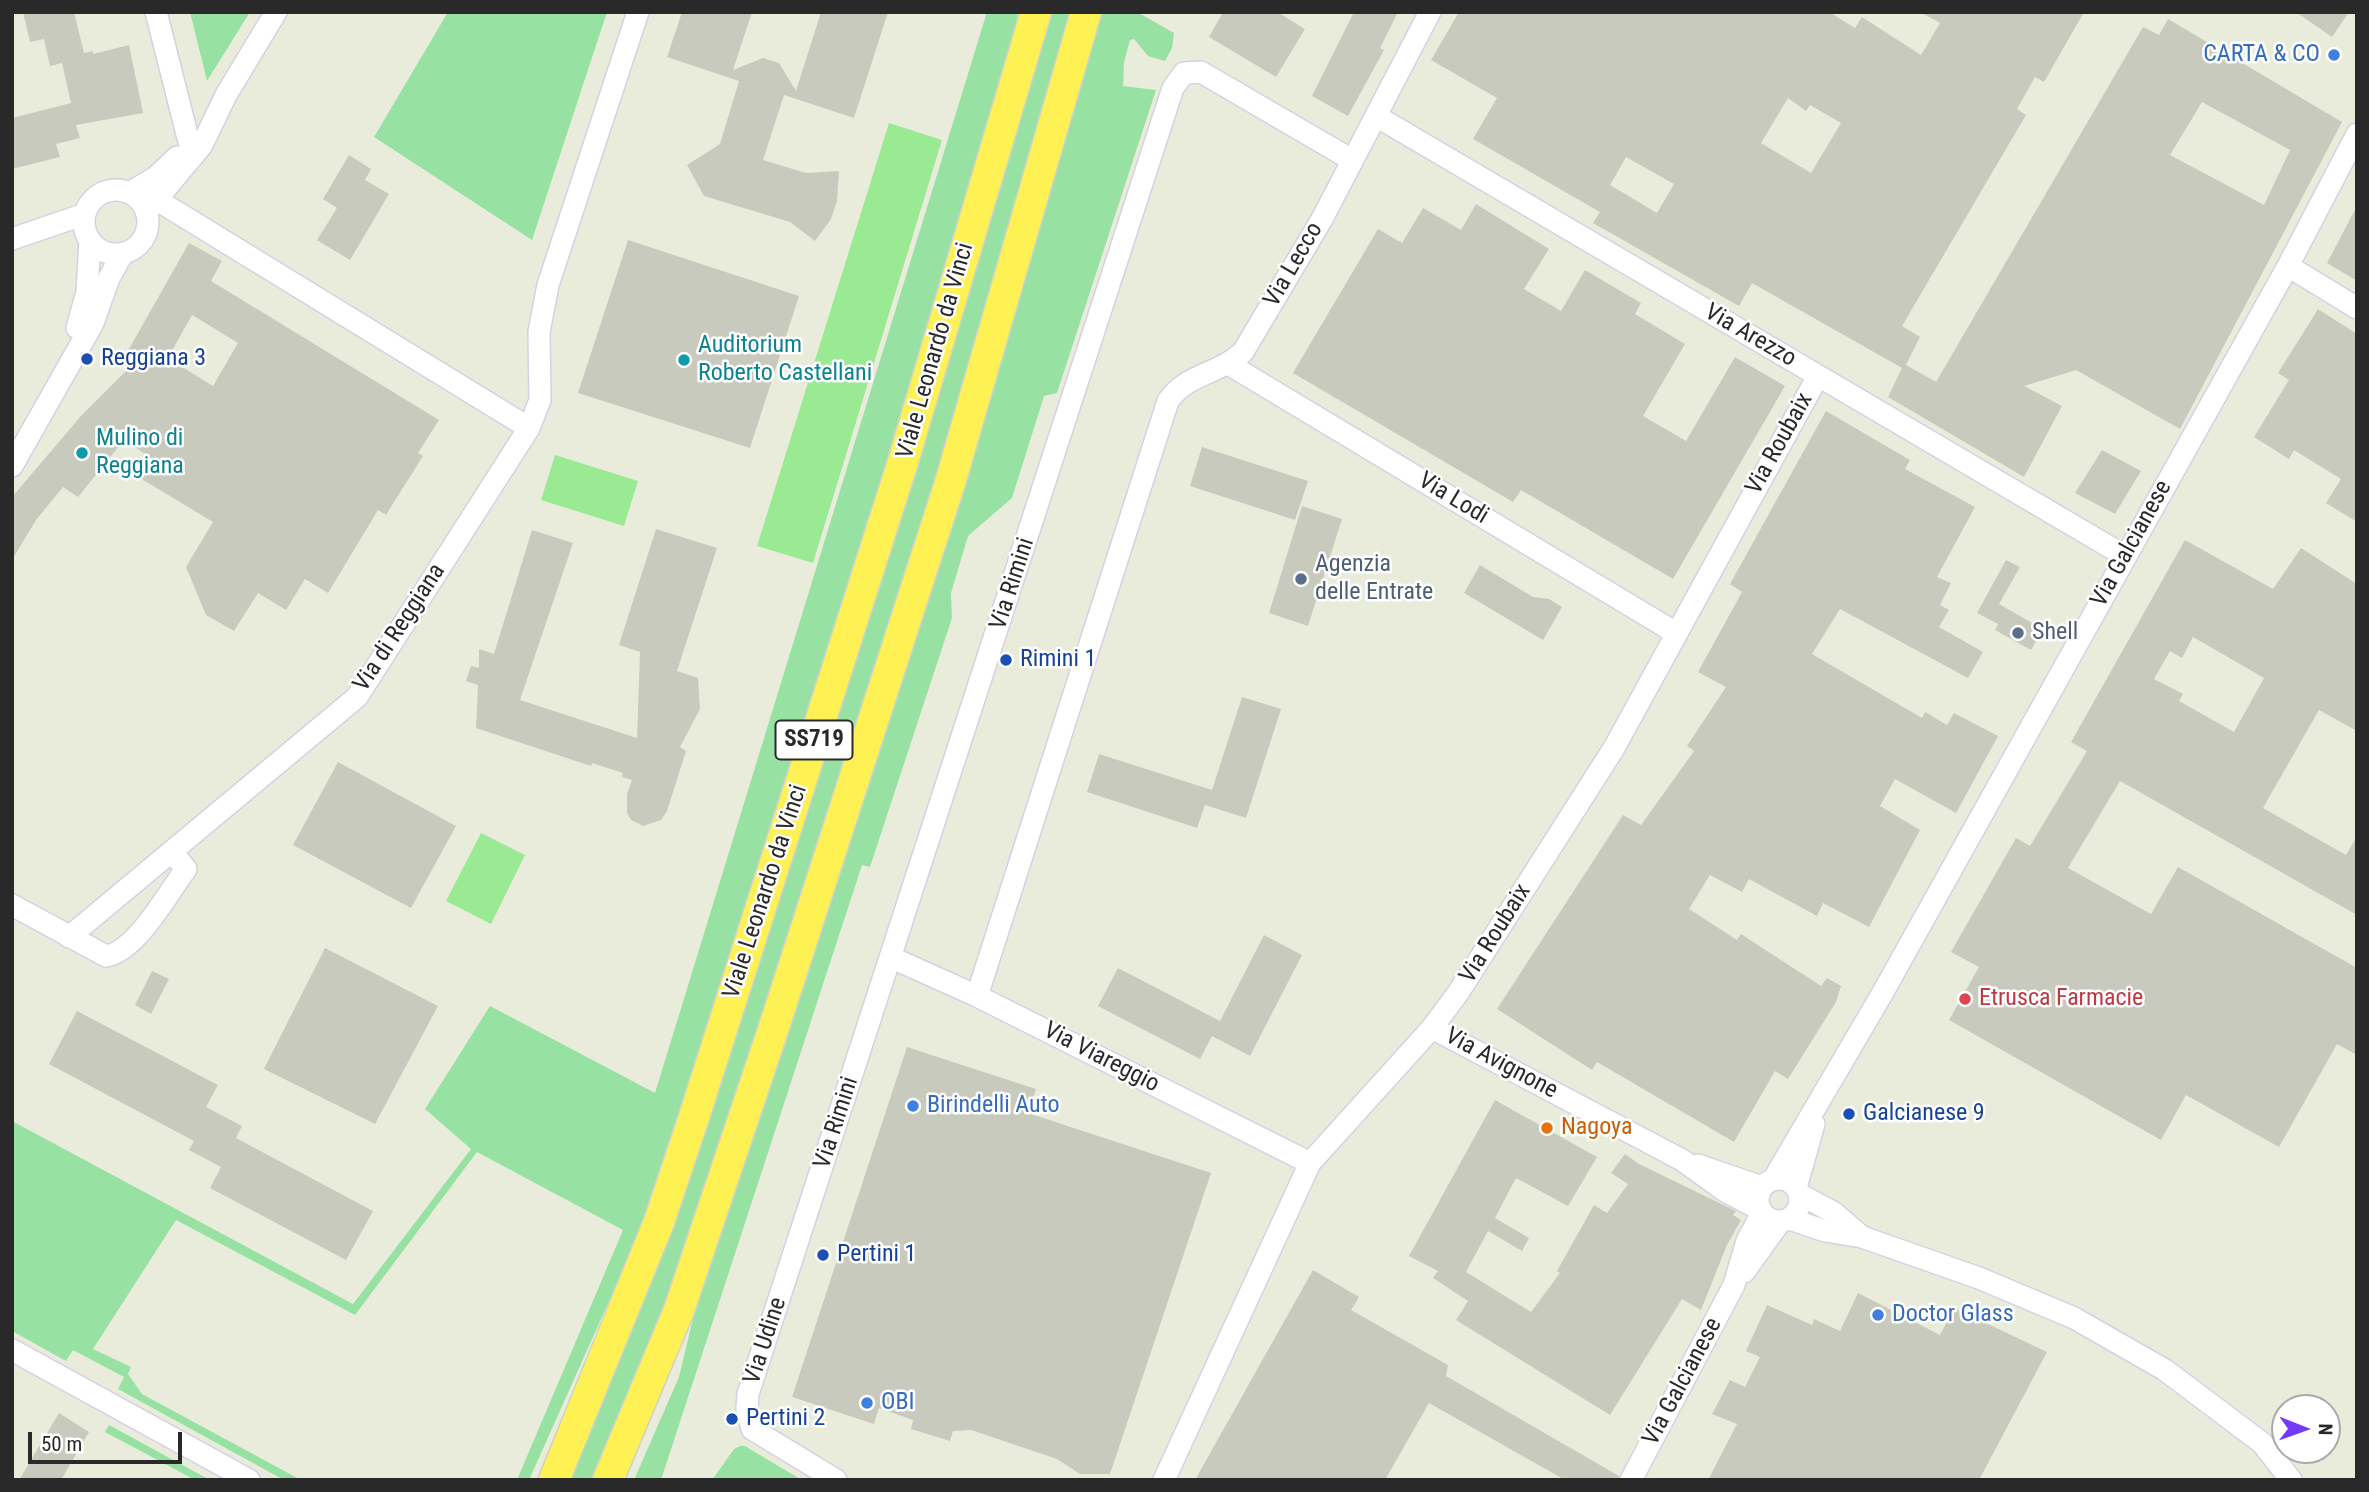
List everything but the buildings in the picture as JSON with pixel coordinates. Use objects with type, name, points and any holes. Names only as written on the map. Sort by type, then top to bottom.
[{"type":"highway","name":"Viale Leonardo da Vinci","points":[[554,1478],[655,1234],[693,1120],[902,465],[1036,12]]},
{"type":"highway","name":"Viale Leonardo da Vinci","points":[[608,1480],[679,1311],[770,1039],[950,482],[1086,12]]},
{"type":"street","points":[[156,12],[195,144],[180,211]]},
{"type":"street","points":[[22,237],[89,238],[102,250],[122,253],[136,246],[149,215],[276,12]]},
{"type":"street","name":"Via di Reggiana","points":[[69,937],[357,697],[529,428],[540,400],[539,332],[548,285],[638,12]]},
{"type":"street","name":"Via Lecco","points":[[1230,365],[1249,341],[1352,160],[1430,12]]},
{"type":"street","name":"Via Rimini","points":[[786,1280],[1178,79],[1184,73],[1201,72],[1352,160]]},
{"type":"street","name":"Via Arezzo","points":[[1376,116],[2125,556]]},
{"type":"street","name":"Via Galcianese","points":[[1773,1215],[1758,1197],[1822,1098],[2288,266],[2357,134]]},
{"type":"street","points":[[129,193],[167,169],[195,144]]},
{"type":"street","points":[[12,443],[79,324],[87,292],[89,238],[85,214],[92,201],[104,192],[115,190],[129,193],[138,199],[149,215]]},
{"type":"street","points":[[149,215],[180,211]]},
{"type":"street","points":[[149,215],[180,211],[529,428]]},
{"type":"street","points":[[22,237],[85,214]]},
{"type":"street","points":[[12,466],[89,331],[122,253]]},
{"type":"street","points":[[2288,266],[2357,308]]},
{"type":"street","points":[[977,996],[1168,401],[1178,386],[1230,365]]},
{"type":"street","name":"Via Lodi","points":[[1230,365],[1676,633]]},
{"type":"street","name":"Via Roubaix","points":[[1164,1480],[1310,1163],[1432,1028],[1458,993],[1614,748],[1818,376]]},
{"type":"street","points":[[12,905],[106,956],[124,951],[186,869],[172,852]]},
{"type":"street","name":"Via Viareggio","points":[[890,957],[977,996],[1310,1163]]},
{"type":"street","name":"Via Avignone","points":[[1432,1028],[1682,1160],[1725,1191],[1773,1215],[1825,1231],[1862,1237]]},
{"type":"street","name":"Via Galcianese","points":[[1631,1480],[1773,1215],[1799,1208],[1798,1191],[1822,1098]]},
{"type":"street","name":"Via Avignone","points":[[1682,1160],[1767,1183]]},
{"type":"street","points":[[1767,1183],[1786,1180],[1798,1191],[1833,1212],[1862,1237],[1979,1278],[2074,1318],[2165,1370],[2262,1443],[2291,1480]]},
{"type":"street","name":"Via Udine","points":[[786,1280],[748,1394],[749,1420],[752,1429],[767,1440],[836,1480]]},
{"type":"street","points":[[12,1350],[249,1480]]},
{"type":"green space","points":[[190,12],[250,12],[207,81]]},
{"type":"green space","points":[[448,12],[607,12],[532,240],[374,137]]},
{"type":"green space","points":[[987,12],[1018,12],[1013,41],[879,499],[648,1214],[529,1480],[517,1480],[623,1230],[477,1152],[355,1315],[176,1220],[93,1349],[131,1367],[128,1374],[142,1394],[301,1480],[284,1480],[118,1389],[124,1377],[73,1350],[66,1361],[12,1331],[12,1121],[353,1304],[471,1149],[425,1109],[490,1006],[655,1093]]},
{"type":"green space","points":[[1047,12],[1073,12],[953,428],[675,1284],[594,1480],[565,1480]]},
{"type":"green space","points":[[1100,12],[1137,12],[1174,33],[1172,48],[1165,61],[1148,56],[1134,39],[1130,40],[1124,62],[1123,86],[1156,90],[1057,393],[1044,396],[1012,498],[968,536],[951,593],[952,618],[870,867],[862,865],[661,1480],[634,1480],[679,1377],[699,1293],[766,1101],[882,740],[1002,354]]},
{"type":"green space","points":[[889,123],[942,140],[813,563],[757,546]]},
{"type":"green space","points":[[555,455],[638,481],[624,526],[541,500]]},
{"type":"green space","points":[[481,833],[525,855],[491,924],[446,901]]},
{"type":"green space","points":[[109,1425],[210,1480],[195,1480],[105,1432]]},
{"type":"green space","points":[[745,1446],[800,1479],[712,1480],[734,1449]]},
{"type":"place","name":"CARTA & CO","points":[[2334,55]]},
{"type":"place","name":"Reggiana 3","points":[[87,359]]},
{"type":"place","name":"Auditorium Roberto Castellani","points":[[684,360]]},
{"type":"place","name":"Mulino di Reggiana","points":[[82,453]]},
{"type":"place","name":"Agenzia delle Entrate","points":[[1301,579]]},
{"type":"place","name":"Shell","points":[[2018,633]]},
{"type":"place","name":"Rimini 1","points":[[1006,660]]},
{"type":"place","name":"Etrusca Farmacie","points":[[1965,999]]},
{"type":"place","name":"Birindelli Auto","points":[[913,1106]]},
{"type":"place","name":"Galcianese 9","points":[[1849,1114]]},
{"type":"place","name":"Nagoya","points":[[1547,1128]]},
{"type":"place","name":"Pertini 1","points":[[823,1255]]},
{"type":"place","name":"Doctor Glass","points":[[1878,1315]]},
{"type":"place","name":"OBI","points":[[867,1403]]},
{"type":"place","name":"Pertini 2","points":[[732,1419]]}]
